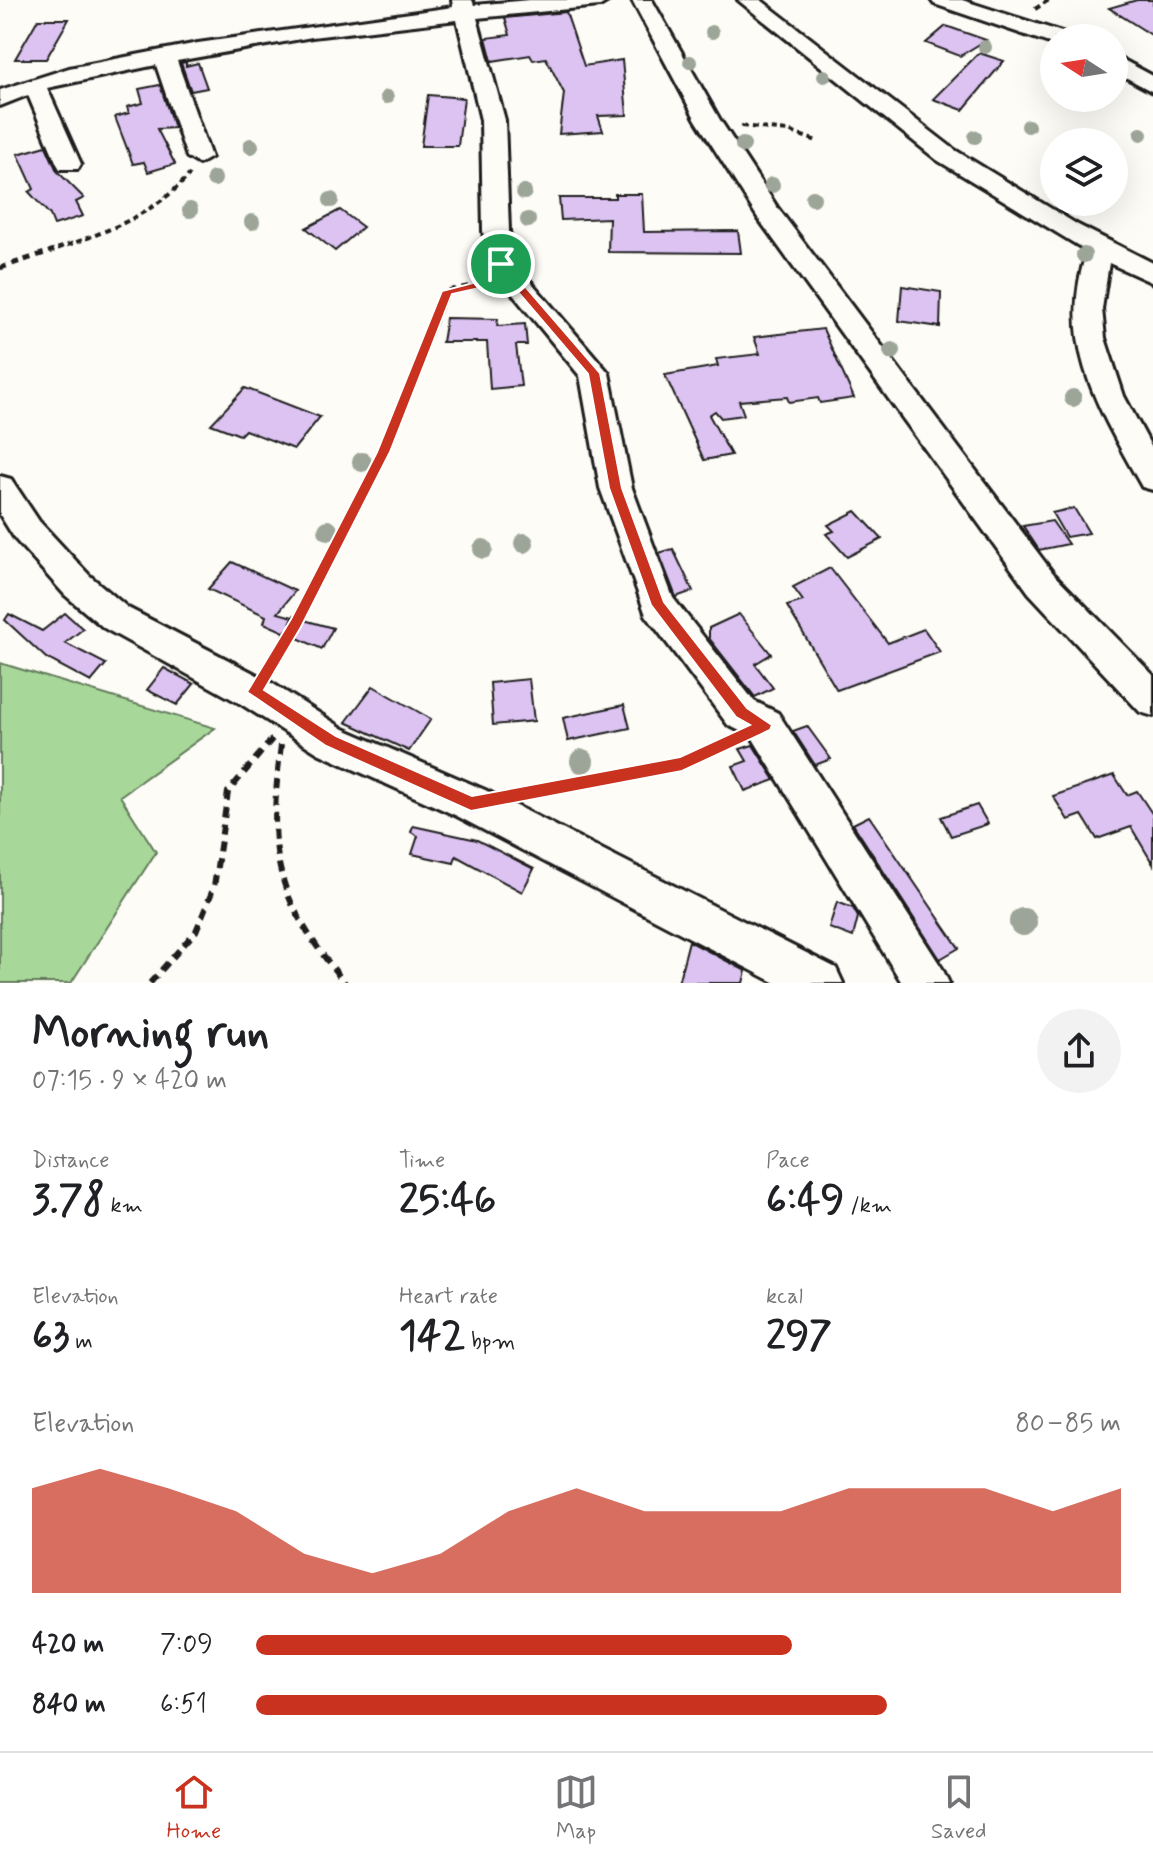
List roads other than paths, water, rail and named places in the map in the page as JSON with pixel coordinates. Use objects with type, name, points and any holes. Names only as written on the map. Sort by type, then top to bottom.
[{"type":"street","points":[[0,99],[35,85],[164,56],[463,6],[600,0]]},
{"type":"street","points":[[642,0],[708,120],[767,212],[1041,583],[1153,700]]},
{"type":"street","points":[[748,0],[946,155],[1101,247],[1153,274]]},
{"type":"street","points":[[941,0],[1040,32]]},
{"type":"street","points":[[463,6],[493,120],[501,264],[594,373],[616,488],[658,605],[741,713],[765,725],[927,983]]},
{"type":"street","points":[[164,56],[199,157]]},
{"type":"street","points":[[1128,70],[1153,85]]},
{"type":"street","points":[[35,85],[69,164]]},
{"type":"street","points":[[1101,247],[1092,267],[1087,312],[1102,388],[1153,478]]},
{"type":"street","points":[[0,488],[27,530],[77,585],[116,618],[254,692],[331,741],[471,803],[821,983]]}]
